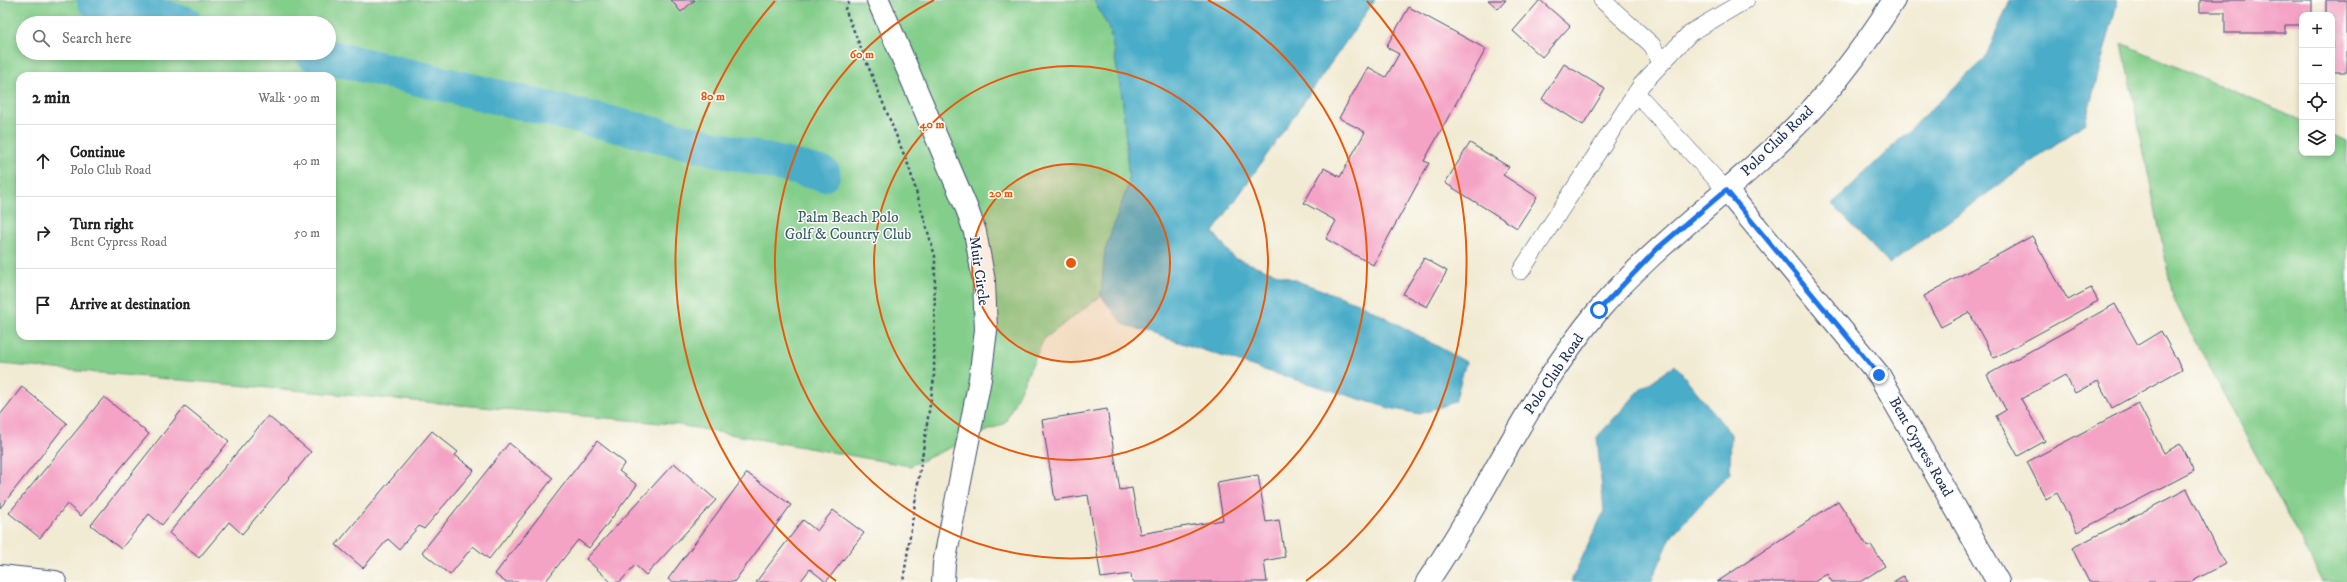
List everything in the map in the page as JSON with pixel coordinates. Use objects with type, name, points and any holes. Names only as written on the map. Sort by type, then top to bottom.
[{"type":"street","name":"Muir Circle","points":[[878,0],[967,209],[975,232],[984,281],[986,330],[980,379],[944,564],[942,582]]},
{"type":"street","name":"Polo Club Road","points":[[1427,582],[1455,542],[1527,414],[1564,354],[1599,310],[1658,248],[1787,136],[1838,78],[1894,0]]},
{"type":"street","name":"Bent Cypress Road","points":[[1726,190],[1879,375],[1998,582]]},
{"type":"street","points":[[0,576],[55,582]]},
{"type":"lane","points":[[1602,0],[1652,45],[1661,63]]},
{"type":"lane","points":[[1522,271],[1636,93],[1661,63],[1690,33],[1746,0]]},
{"type":"lane","points":[[1636,93],[1726,190]]},
{"type":"path","points":[[849,0],[845,9],[909,166],[935,256],[934,378],[903,582]]},
{"type":"green space","name":"Palm Beach Polo Golf & Country Club","points":[[0,0],[1094,0],[1110,30],[1123,102],[1129,183],[1105,250],[1101,296],[1044,339],[1005,423],[910,466],[673,424],[0,364]]},
{"type":"green space","points":[[2122,43],[2299,120],[2299,156],[2335,156],[2335,135],[2347,141],[2347,582],[2323,582],[2173,298]]},
{"type":"water","points":[[1094,0],[1375,0],[1213,232],[1234,258],[1363,305],[1466,362],[1455,402],[1420,414],[1389,408],[1264,370],[1123,324],[1101,296],[1105,250],[1129,183],[1123,102],[1110,30]]},
{"type":"water","points":[[2010,0],[2118,0],[2085,123],[1889,264],[1832,204],[1985,58]]},
{"type":"water","points":[[1675,365],[1731,434],[1730,473],[1672,535],[1651,582],[1572,582],[1572,579],[1604,511],[1597,437],[1641,389]]},
{"type":"building","points":[[671,0],[695,0],[681,12]]},
{"type":"building","points":[[1488,0],[1506,0],[1498,9]]},
{"type":"building","points":[[1540,0],[1570,26],[1542,57],[1513,31]]},
{"type":"building","points":[[2200,0],[2312,0],[2312,12],[2299,12],[2299,25],[2285,25],[2285,33],[2225,33],[2225,12],[2200,12]]},
{"type":"building","points":[[2326,0],[2347,0],[2347,72],[2335,72],[2335,12],[2326,12]]},
{"type":"building","points":[[1409,7],[1486,49],[1424,161],[1429,163],[1373,265],[1326,239],[1336,221],[1304,203],[1324,168],[1340,177],[1365,132],[1339,118],[1368,67],[1386,77],[1399,54],[1386,47]]},
{"type":"building","points":[[1564,64],[1605,89],[1583,125],[1542,99]]},
{"type":"building","points":[[1470,143],[1509,167],[1503,175],[1537,197],[1517,228],[1445,183]]},
{"type":"building","points":[[2032,236],[2068,300],[2091,288],[2098,301],[1994,358],[1969,312],[1941,327],[1924,296]]},
{"type":"building","points":[[1424,258],[1447,271],[1427,307],[1403,294]]},
{"type":"building","points":[[2115,304],[2138,345],[2161,331],[2182,369],[2112,408],[2098,381],[2075,393],[2065,375],[2021,399],[2045,441],[2018,456],[1996,416],[2006,410],[1987,375]]},
{"type":"building","points":[[22,387],[67,423],[0,508],[0,415]]},
{"type":"building","points":[[104,397],[149,434],[81,516],[67,504],[40,538],[9,513]]},
{"type":"building","points":[[2138,403],[2164,453],[2180,444],[2194,471],[2077,532],[2057,493],[2046,499],[2027,462]]},
{"type":"building","points":[[185,406],[229,441],[162,525],[149,514],[121,549],[91,525]]},
{"type":"building","points":[[1107,409],[1120,490],[1132,488],[1140,534],[1223,520],[1217,482],[1258,475],[1266,522],[1279,520],[1285,557],[1264,561],[1267,582],[1132,582],[1131,574],[1101,578],[1088,495],[1055,500],[1042,420]]},
{"type":"building","points":[[268,416],[311,452],[242,534],[229,522],[199,558],[169,533]]},
{"type":"building","points":[[432,431],[458,452],[455,455],[474,470],[424,529],[419,526],[399,549],[388,539],[363,568],[336,545]]},
{"type":"building","points":[[597,441],[625,463],[619,471],[637,485],[589,548],[578,540],[545,582],[505,582],[495,574]]},
{"type":"building","points":[[509,443],[553,478],[489,559],[473,546],[450,575],[422,552]]},
{"type":"building","points":[[674,463],[716,500],[646,575],[635,565],[620,582],[611,582],[586,559]]},
{"type":"building","points":[[747,473],[791,505],[734,582],[672,582],[668,579]]},
{"type":"building","points":[[2187,489],[2225,564],[2191,582],[2089,582],[2072,548]]},
{"type":"building","points":[[1838,501],[1868,547],[1871,545],[1885,566],[1860,582],[1832,582],[1827,574],[1814,582],[1717,582]]},
{"type":"building","points":[[833,510],[864,533],[826,582],[810,569],[800,582],[756,582],[803,520],[817,531]]},
{"type":"building","points":[[1903,576],[1907,582],[1893,582]]},
{"type":"waterway","points":[[94,0],[157,16]]},
{"type":"waterway","points":[[336,59],[823,174]]},
{"type":"route","points":[[1599,310],[1658,248],[1726,190],[1879,375]]}]
